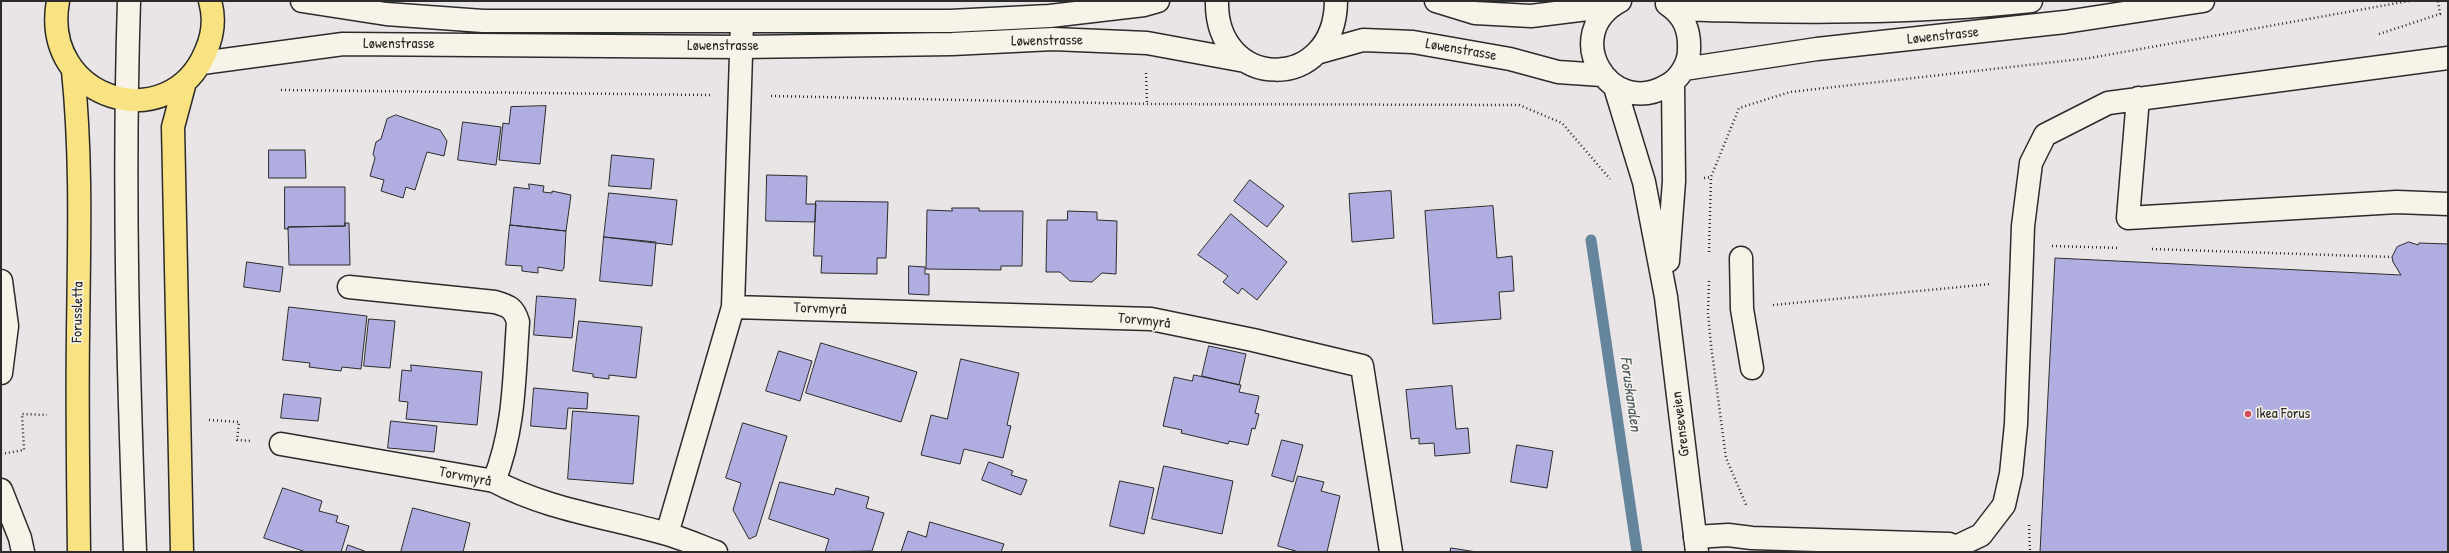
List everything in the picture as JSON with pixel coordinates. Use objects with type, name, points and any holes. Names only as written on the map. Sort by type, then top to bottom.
[{"type":"main road","points":[[58,1],[55,26],[60,50],[73,71],[91,88],[114,98],[140,101],[164,94],[185,82],[202,63],[212,39],[213,12],[210,1]]},
{"type":"main road","points":[[129,1],[126,100],[129,383],[135,552]]},
{"type":"main road","name":"Løwenstrasse","points":[[302,1],[386,14],[483,21],[742,23],[950,21],[1042,16],[1144,5],[1158,1]]},
{"type":"main road","points":[[1217,1],[1216,17],[1221,34],[1231,49],[1245,61],[1263,68],[1284,69],[1303,64],[1320,52],[1330,37],[1336,19],[1336,1]]},
{"type":"main road","points":[[1436,1],[1475,14],[1531,16],[1616,3]]},
{"type":"main road","name":"Løwenstrasse","points":[[1669,5],[1864,13],[1974,7],[2030,1]]},
{"type":"main road","name":"Løwenstrasse","points":[[1320,52],[1363,40],[1413,42],[1510,59],[1558,72],[1608,81],[1629,93],[1644,94],[1660,91],[1679,76],[1817,49],[2066,22],[2203,1]]},
{"type":"main road","name":"Grenseveien","points":[[1616,3],[1600,16],[1594,31],[1592,46],[1594,62],[1608,81],[1644,182],[1666,297],[1696,544]]},
{"type":"main road","name":"Grenseveien","points":[[1666,297],[1679,76],[1689,54],[1690,38],[1685,22],[1669,5]]},
{"type":"main road","points":[[667,534],[733,307],[742,23]]},
{"type":"main road","name":"Løwenstrasse","points":[[202,63],[343,44],[741,47],[945,44],[1053,39],[1146,43],[1245,61]]},
{"type":"main road","points":[[1931,552],[1962,548],[1981,535],[2004,505],[2011,474],[2016,424],[2023,281],[2024,226],[2031,163],[2045,135],[2108,103],[2448,58]]},
{"type":"main road","name":"Forussletta","points":[[73,71],[79,127],[80,199],[78,383],[79,552]]},
{"type":"main road","points":[[182,552],[173,127],[185,82]]},
{"type":"main road","points":[[2138,98],[2128,218],[2397,202],[2448,204]]},
{"type":"main road","points":[[1741,258],[1742,309],[1752,368]]},
{"type":"main road","points":[[1,281],[7,326],[1,373]]},
{"type":"main road","points":[[349,287],[495,302],[510,306],[515,312],[518,322],[513,410],[502,460],[494,481]]},
{"type":"main road","name":"Torvmyrå","points":[[733,307],[1151,319],[1253,340],[1362,366],[1391,552]]},
{"type":"main road","name":"Torvmyrå","points":[[281,444],[494,481],[518,494],[667,534],[716,552]]},
{"type":"main road","points":[[1,490],[20,538],[23,552]]},
{"type":"main road","points":[[1696,544],[1728,535],[1752,538],[1914,541],[1962,548]]},
{"type":"path","points":[[1711,177],[1739,108],[1790,92],[2090,58],[2409,1]]},
{"type":"path","points":[[2377,67],[2373,48],[2378,35],[2440,14],[2438,1]]},
{"type":"path","points":[[1146,72],[1147,103]]},
{"type":"path","points":[[281,90],[1147,103],[1519,105],[1562,123],[1612,182]]},
{"type":"path","points":[[2046,246],[2122,248]]},
{"type":"path","points":[[2146,249],[2392,257]]},
{"type":"path","points":[[1708,313],[2023,281]]},
{"type":"path","points":[[1,454],[24,450],[22,414],[49,415]]},
{"type":"path","points":[[201,419],[239,422],[237,440],[281,444]]},
{"type":"path","points":[[2028,521],[2030,552]]},
{"type":"building","points":[[546,106],[540,164],[499,160],[503,123],[509,124],[511,107]]},
{"type":"building","points":[[396,115],[440,130],[447,141],[444,156],[427,152],[415,190],[406,187],[403,198],[381,191],[384,180],[370,176],[375,158],[373,154],[376,142],[381,139],[387,119]]},
{"type":"building","points":[[463,122],[501,127],[496,165],[458,160]]},
{"type":"building","points":[[269,150],[305,150],[306,178],[269,178]]},
{"type":"building","points":[[612,155],[654,159],[651,189],[609,186]]},
{"type":"building","points":[[767,175],[807,176],[806,204],[816,204],[815,222],[766,221]]},
{"type":"building","points":[[1250,180],[1284,206],[1267,227],[1234,201]]},
{"type":"building","points":[[529,184],[544,186],[543,192],[552,193],[552,191],[571,195],[566,231],[510,225],[514,187],[529,189]]},
{"type":"building","points":[[285,187],[345,187],[345,226],[288,227],[288,229],[285,229]]},
{"type":"building","points":[[1391,191],[1394,238],[1352,242],[1349,194]]},
{"type":"building","points":[[609,193],[677,200],[672,245],[604,237]]},
{"type":"building","points":[[816,201],[888,202],[886,258],[877,258],[877,274],[821,273],[822,256],[814,256]]},
{"type":"building","points":[[1493,206],[1497,258],[1512,256],[1514,291],[1499,292],[1501,319],[1433,324],[1425,211]]},
{"type":"building","points":[[952,208],[979,208],[979,211],[1023,211],[1022,266],[1001,266],[1001,270],[926,269],[927,210],[952,211]]},
{"type":"building","points":[[1068,211],[1097,212],[1097,220],[1117,221],[1116,274],[1102,273],[1092,282],[1070,281],[1060,272],[1046,272],[1047,220],[1067,220]]},
{"type":"building","points":[[1231,214],[1287,262],[1257,300],[1242,288],[1238,294],[1223,282],[1228,276],[1198,255]]},
{"type":"building","points":[[345,223],[349,223],[350,265],[289,265],[288,227],[345,226]]},
{"type":"building","points":[[510,225],[566,231],[564,268],[562,271],[538,267],[538,273],[522,271],[522,266],[506,265]]},
{"type":"building","points":[[604,237],[656,242],[652,286],[600,281]]},
{"type":"building","name":"Ikea Forus","points":[[2409,242],[2418,245],[2419,243],[2448,244],[2448,552],[2040,552],[2055,258],[2401,275],[2393,262],[2392,257],[2397,247]]},
{"type":"building","points":[[247,262],[283,267],[280,292],[244,287]]},
{"type":"building","points":[[909,266],[925,267],[925,274],[929,274],[929,295],[909,294]]},
{"type":"building","points":[[537,296],[576,299],[572,338],[534,335]]},
{"type":"building","points":[[289,307],[367,316],[361,369],[342,367],[341,371],[309,367],[310,363],[283,360]]},
{"type":"building","points":[[369,319],[395,321],[390,368],[364,366]]},
{"type":"building","points":[[579,321],[642,327],[636,378],[609,375],[609,379],[593,377],[593,374],[573,371]]},
{"type":"building","points":[[821,343],[917,372],[901,422],[806,393]]},
{"type":"building","points":[[1209,346],[1246,354],[1239,385],[1202,376]]},
{"type":"building","points":[[779,351],[812,361],[800,401],[766,391]]},
{"type":"building","points":[[961,359],[1019,373],[1007,425],[1011,426],[1003,458],[964,449],[960,464],[921,455],[931,415],[947,419]]},
{"type":"building","points":[[411,365],[482,372],[477,425],[406,419],[408,402],[399,401],[402,370],[411,371]]},
{"type":"building","points":[[1194,375],[1241,385],[1239,392],[1259,396],[1255,413],[1259,414],[1255,429],[1252,428],[1248,445],[1229,441],[1228,444],[1181,433],[1182,430],[1163,426],[1174,377],[1192,381]]},
{"type":"building","points":[[1452,386],[1456,429],[1468,428],[1470,453],[1435,456],[1434,443],[1419,444],[1419,438],[1411,439],[1406,390]]},
{"type":"building","points":[[534,388],[588,393],[587,409],[568,408],[566,429],[531,426]]},
{"type":"building","points":[[284,394],[321,398],[318,421],[281,418]]},
{"type":"building","points":[[573,411],[639,416],[633,484],[568,479]]},
{"type":"building","points":[[391,421],[437,426],[434,452],[388,448]]},
{"type":"building","points":[[743,423],[787,436],[756,536],[749,539],[733,510],[741,483],[726,478]]},
{"type":"building","points":[[1282,440],[1303,445],[1293,482],[1272,476]]},
{"type":"building","points":[[1517,445],[1553,451],[1547,488],[1511,482]]},
{"type":"building","points":[[989,462],[1013,471],[1011,475],[1027,480],[1021,495],[982,480]]},
{"type":"building","points":[[1164,466],[1233,481],[1222,534],[1152,519]]},
{"type":"building","points":[[1298,476],[1324,482],[1321,491],[1340,496],[1327,552],[1299,552],[1278,546]]},
{"type":"building","points":[[1120,481],[1154,488],[1144,534],[1110,526]]},
{"type":"building","points":[[780,482],[834,495],[836,488],[869,497],[866,508],[884,513],[872,551],[825,552],[829,539],[769,519]]},
{"type":"building","points":[[283,488],[322,501],[319,511],[338,516],[336,522],[349,526],[341,552],[306,552],[264,538]]},
{"type":"building","points":[[413,508],[470,523],[463,552],[401,552]]},
{"type":"building","points":[[930,522],[1004,544],[1001,552],[901,552],[908,531],[926,537]]},
{"type":"building","points":[[348,545],[367,552],[346,552]]},
{"type":"building","points":[[1451,548],[1477,552],[1447,552],[1450,551]]},
{"type":"waterway","name":"Foruskanalen","points":[[1591,240],[1637,552]]},
{"type":"place","name":"Ikea Forus","points":[[2248,414]]}]
